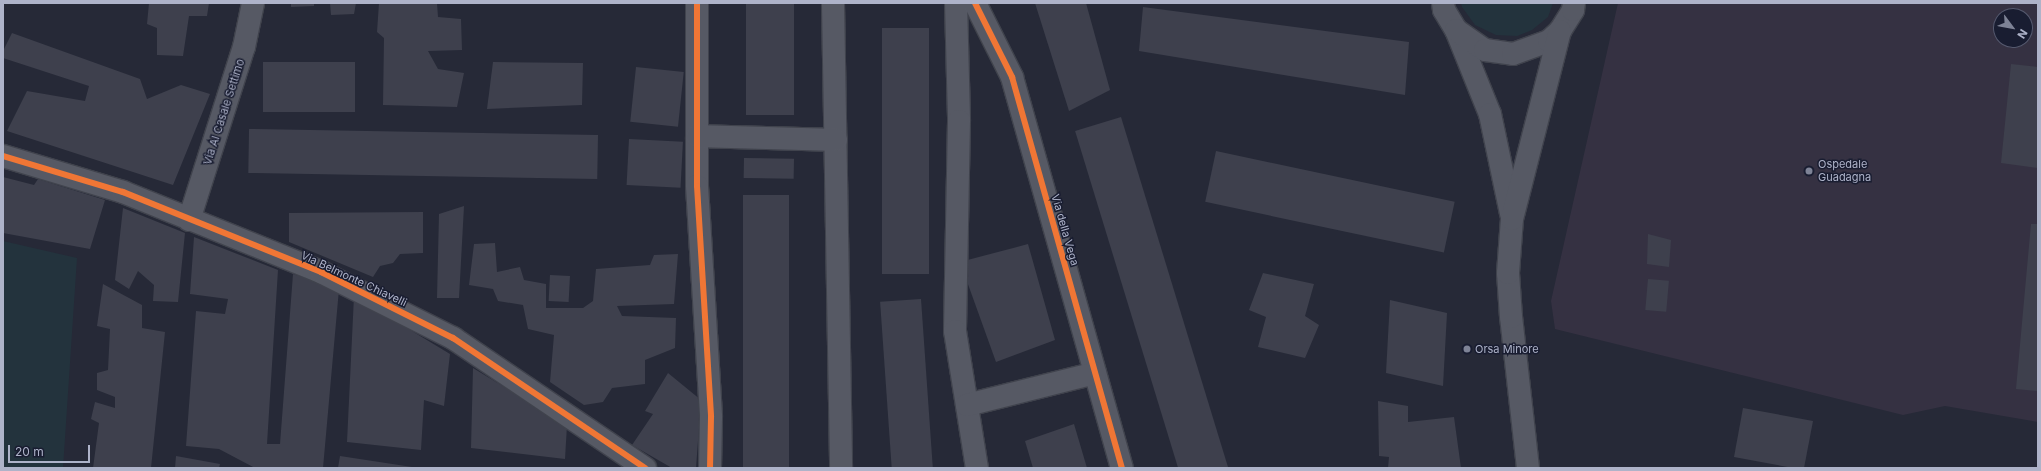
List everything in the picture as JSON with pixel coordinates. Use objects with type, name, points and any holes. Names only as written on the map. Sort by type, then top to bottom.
[{"type":"street","name":"Via Al Casale Settimo","points":[[189,220],[244,47],[254,3]]},
{"type":"street","points":[[697,3],[697,186],[711,417],[710,468]]},
{"type":"street","points":[[833,3],[841,468]]},
{"type":"street","points":[[956,3],[959,121],[955,331],[977,468]]},
{"type":"street","name":"Via della Vega","points":[[975,3],[1012,77],[1122,468]]},
{"type":"street","points":[[1443,3],[1444,10],[1456,30],[1490,114],[1512,219]]},
{"type":"street","points":[[1456,30],[1486,50],[1513,54],[1549,41],[1560,30],[1572,10],[1574,3]]},
{"type":"street","points":[[1528,468],[1511,317],[1508,273],[1512,219],[1560,30]]},
{"type":"street","points":[[697,136],[836,140]]},
{"type":"street","name":"Via Belmonte Chiavelli","points":[[3,156],[123,192],[189,220],[321,272],[453,338],[645,468]]},
{"type":"street","points":[[967,405],[1095,373]]},
{"type":"shaded area","points":[[1461,3],[1553,3],[1548,17],[1532,30],[1517,36],[1496,35],[1475,25],[1462,7]]},
{"type":"shaded area","name":"Ospedale Guadagna","points":[[1618,3],[2038,3],[2038,422],[1945,406],[1903,415],[1555,329],[1551,301]]},
{"type":"shaded area","points":[[3,241],[77,258],[63,468],[3,468]]},
{"type":"building","points":[[149,3],[209,3],[207,16],[189,16],[183,56],[157,55],[157,28],[147,24]]},
{"type":"building","points":[[291,3],[314,3],[314,6],[291,7]]},
{"type":"building","points":[[330,3],[356,3],[354,14],[331,15]]},
{"type":"building","points":[[379,3],[437,3],[438,17],[461,19],[462,50],[428,51],[438,69],[464,73],[457,107],[383,105],[384,38],[377,32]]},
{"type":"building","points":[[746,3],[794,3],[794,115],[746,115]]},
{"type":"building","points":[[1035,3],[1086,3],[1110,90],[1069,111]]},
{"type":"building","points":[[1143,7],[1409,42],[1405,95],[1139,51]]},
{"type":"building","points":[[882,28],[929,28],[929,274],[882,274]]},
{"type":"building","points":[[12,33],[140,79],[147,99],[181,85],[210,94],[173,185],[7,131],[27,91],[85,101],[89,86],[3,58],[3,51]]},
{"type":"building","points":[[263,62],[355,62],[355,112],[263,112]]},
{"type":"building","points":[[493,62],[583,63],[582,105],[487,109]]},
{"type":"building","points":[[2011,64],[2038,67],[2038,168],[2001,163]]},
{"type":"building","points":[[636,67],[684,72],[678,127],[630,122]]},
{"type":"building","points":[[1121,117],[1228,468],[1178,468],[1075,131]]},
{"type":"building","points":[[249,129],[598,135],[597,179],[248,173]]},
{"type":"building","points":[[629,139],[683,142],[681,188],[627,185]]},
{"type":"building","points":[[1216,151],[1455,202],[1444,253],[1205,202]]},
{"type":"building","points":[[744,158],[794,159],[794,179],[744,178]]},
{"type":"building","points":[[3,177],[34,185],[38,179],[105,200],[90,249],[3,233]]},
{"type":"building","points":[[743,195],[789,195],[789,468],[743,468]]},
{"type":"building","points":[[464,206],[459,298],[437,298],[439,214]]},
{"type":"building","points":[[123,208],[185,233],[178,302],[153,301],[154,285],[138,271],[129,289],[115,280]]},
{"type":"building","points":[[423,212],[423,253],[400,254],[393,263],[380,266],[373,277],[289,242],[289,213]]},
{"type":"building","points":[[2031,224],[2038,224],[2038,391],[2016,389]]},
{"type":"building","points":[[1648,234],[1671,240],[1669,267],[1647,264]]},
{"type":"building","points":[[194,237],[278,270],[267,444],[280,444],[293,274],[339,289],[323,468],[255,468],[219,449],[186,446],[196,311],[225,314],[228,299],[190,294]]},
{"type":"building","points":[[495,243],[497,272],[520,267],[524,280],[546,284],[546,308],[583,308],[593,301],[596,269],[650,265],[654,255],[678,254],[674,304],[617,306],[622,316],[676,318],[675,348],[645,360],[645,384],[612,388],[603,402],[584,405],[550,382],[554,335],[528,329],[523,305],[498,301],[493,289],[469,285],[474,244]]},
{"type":"building","points":[[1028,244],[1055,340],[996,362],[960,262]]},
{"type":"building","points":[[1263,273],[1314,284],[1305,316],[1319,325],[1305,358],[1258,347],[1266,317],[1249,310]]},
{"type":"building","points":[[550,275],[570,276],[569,302],[549,301]]},
{"type":"building","points":[[1648,279],[1669,281],[1666,312],[1645,310]]},
{"type":"building","points":[[103,284],[142,305],[142,328],[165,332],[151,468],[93,468],[99,423],[91,419],[95,402],[115,408],[115,397],[97,390],[97,373],[108,370],[110,329],[97,326]]},
{"type":"building","points":[[354,296],[450,354],[444,406],[424,400],[421,450],[347,442]]},
{"type":"building","points":[[921,299],[933,468],[892,468],[880,302]]},
{"type":"building","points":[[1390,300],[1447,313],[1443,386],[1386,373]]},
{"type":"building","points":[[473,368],[567,425],[565,459],[471,448]]},
{"type":"building","points":[[668,373],[701,400],[696,468],[672,468],[632,445],[653,414],[645,411]]},
{"type":"building","points":[[1378,401],[1408,406],[1408,422],[1454,417],[1461,468],[1388,468],[1389,457],[1379,456]]},
{"type":"building","points":[[1743,408],[1813,421],[1804,468],[1793,468],[1734,457]]},
{"type":"building","points":[[1074,424],[1087,468],[1033,468],[1025,441]]},
{"type":"building","points":[[176,456],[220,464],[219,468],[175,468]]},
{"type":"building","points":[[340,456],[412,467],[412,468],[338,468]]},
{"type":"cycle path","points":[[697,3],[697,186],[711,417],[710,468]]},
{"type":"cycle path","points":[[975,3],[1012,77],[1122,468]]},
{"type":"cycle path","points":[[3,156],[123,192],[321,272],[453,338],[645,468]]},
{"type":"place","name":"Ospedale Guadagna","points":[[1809,171]]},
{"type":"place","name":"Orsa Minore","points":[[1467,349]]}]
